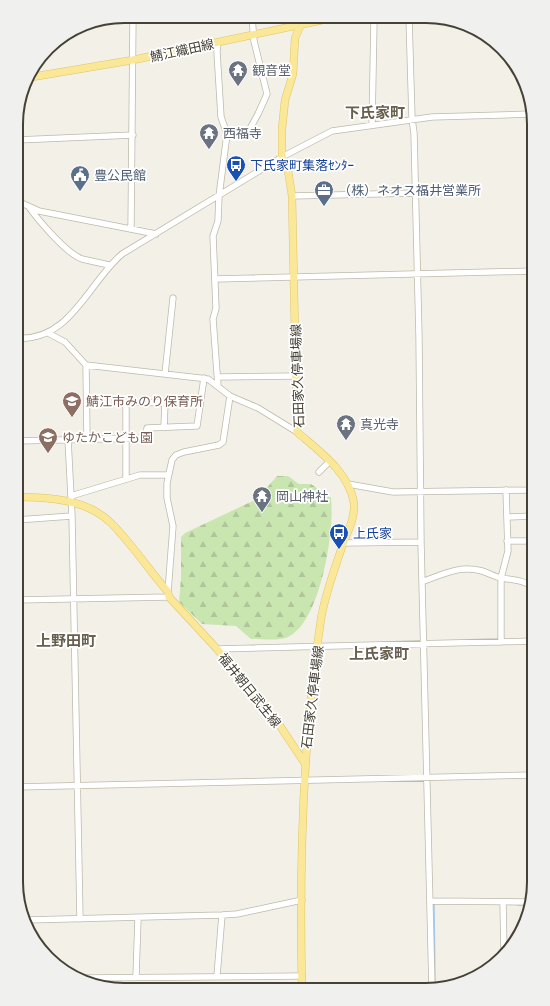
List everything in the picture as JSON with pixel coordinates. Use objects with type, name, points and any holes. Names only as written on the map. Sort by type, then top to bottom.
[{"type":"main road","name":"鯖江織田線","points":[[35,76],[133,60],[308,23]]},
{"type":"main road","name":"石田家久停車場線","points":[[299,25],[295,38],[293,74],[285,100],[282,129],[282,157],[287,164],[292,196],[297,432],[330,461],[348,484],[354,506],[352,522],[344,543],[322,617],[304,762]]},
{"type":"main road","name":"福井朝日武生線","points":[[23,497],[71,499],[111,523],[168,594],[217,649],[280,726],[304,762]]},
{"type":"main road","points":[[302,983],[304,762]]},
{"type":"street","points":[[131,229],[133,135],[132,23]]},
{"type":"street","points":[[227,134],[247,134],[267,94],[253,35],[252,23]]},
{"type":"street","points":[[372,125],[375,46],[374,23]]},
{"type":"street","points":[[409,23],[418,273],[420,492],[432,983]]},
{"type":"street","points":[[218,42],[216,52],[221,117],[227,134],[219,196],[218,221],[213,236],[216,308],[213,319],[218,386]]},
{"type":"street","points":[[23,339],[48,333],[67,320],[109,265],[122,254],[282,157],[332,131],[412,119],[526,114]]},
{"type":"street","points":[[23,140],[133,135]]},
{"type":"street","points":[[292,196],[416,194]]},
{"type":"street","points":[[23,204],[39,211],[156,234]]},
{"type":"street","points":[[29,207],[37,220],[62,244],[80,258],[109,265]]},
{"type":"street","points":[[215,279],[527,271]]},
{"type":"street","points":[[165,374],[173,298]]},
{"type":"street","points":[[48,333],[65,342],[86,365],[204,378],[218,386],[230,396],[258,408],[297,432]]},
{"type":"street","points":[[86,365],[87,439]]},
{"type":"street","points":[[218,378],[296,376]]},
{"type":"street","points":[[23,441],[146,438],[147,428],[197,426],[204,378]]},
{"type":"street","points":[[23,600],[168,594],[173,526],[167,498],[168,475],[172,460],[176,455],[219,445],[223,442],[230,396]]},
{"type":"street","points":[[126,479],[126,402],[165,403],[164,427]]},
{"type":"street","points":[[68,439],[72,516],[72,599],[80,919]]},
{"type":"street","points":[[319,472],[330,461]]},
{"type":"street","points":[[71,499],[140,475],[168,475]]},
{"type":"street","points":[[348,484],[393,492],[527,488]]},
{"type":"street","points":[[501,642],[501,578],[506,563],[507,541],[506,490]]},
{"type":"street","points":[[23,520],[72,516]]},
{"type":"street","points":[[506,517],[527,516]]},
{"type":"street","points":[[507,541],[527,541]]},
{"type":"street","points":[[344,543],[421,542]]},
{"type":"street","points":[[422,582],[457,569],[465,568],[482,571],[501,578],[519,580],[527,584]]},
{"type":"street","points":[[217,649],[527,641]]},
{"type":"street","points":[[23,787],[527,775]]},
{"type":"street","points":[[30,920],[238,914],[302,900]]},
{"type":"street","points":[[430,901],[525,902]]},
{"type":"street","points":[[503,902],[504,946]]},
{"type":"street","points":[[217,976],[222,915]]},
{"type":"street","points":[[136,977],[138,918]]},
{"type":"street","points":[[92,978],[302,976]]},
{"type":"green space","points":[[277,476],[288,476],[299,484],[311,484],[331,498],[332,513],[328,553],[317,596],[309,614],[299,628],[288,637],[270,640],[251,639],[236,626],[202,624],[179,602],[181,578],[181,537],[185,533],[257,499]]},
{"type":"waterway","points":[[434,903],[435,983]]},
{"type":"waterway","points":[[518,905],[524,905]]},
{"type":"place","name":"観音堂","points":[[238,87]]},
{"type":"place","name":"西福寺","points":[[209,150]]},
{"type":"place","name":"下氏家町集落ｾﾝﾀｰ","points":[[236,182]]},
{"type":"place","name":"豊公民館","points":[[80,192]]},
{"type":"place","name":"（株）ネオス福井営業所","points":[[324,207]]},
{"type":"place","name":"鯖江市みのり保育所","points":[[72,418]]},
{"type":"place","name":"真光寺","points":[[346,441]]},
{"type":"place","name":"ゆたかこども園","points":[[48,454]]},
{"type":"place","name":"岡山神社","points":[[262,513]]},
{"type":"place","name":"上氏家","points":[[339,550]]},
{"type":"district","name":"下氏家町","points":[[375,113]]},
{"type":"district","name":"上野田町","points":[[66,641]]},
{"type":"district","name":"上氏家町","points":[[379,654]]}]
